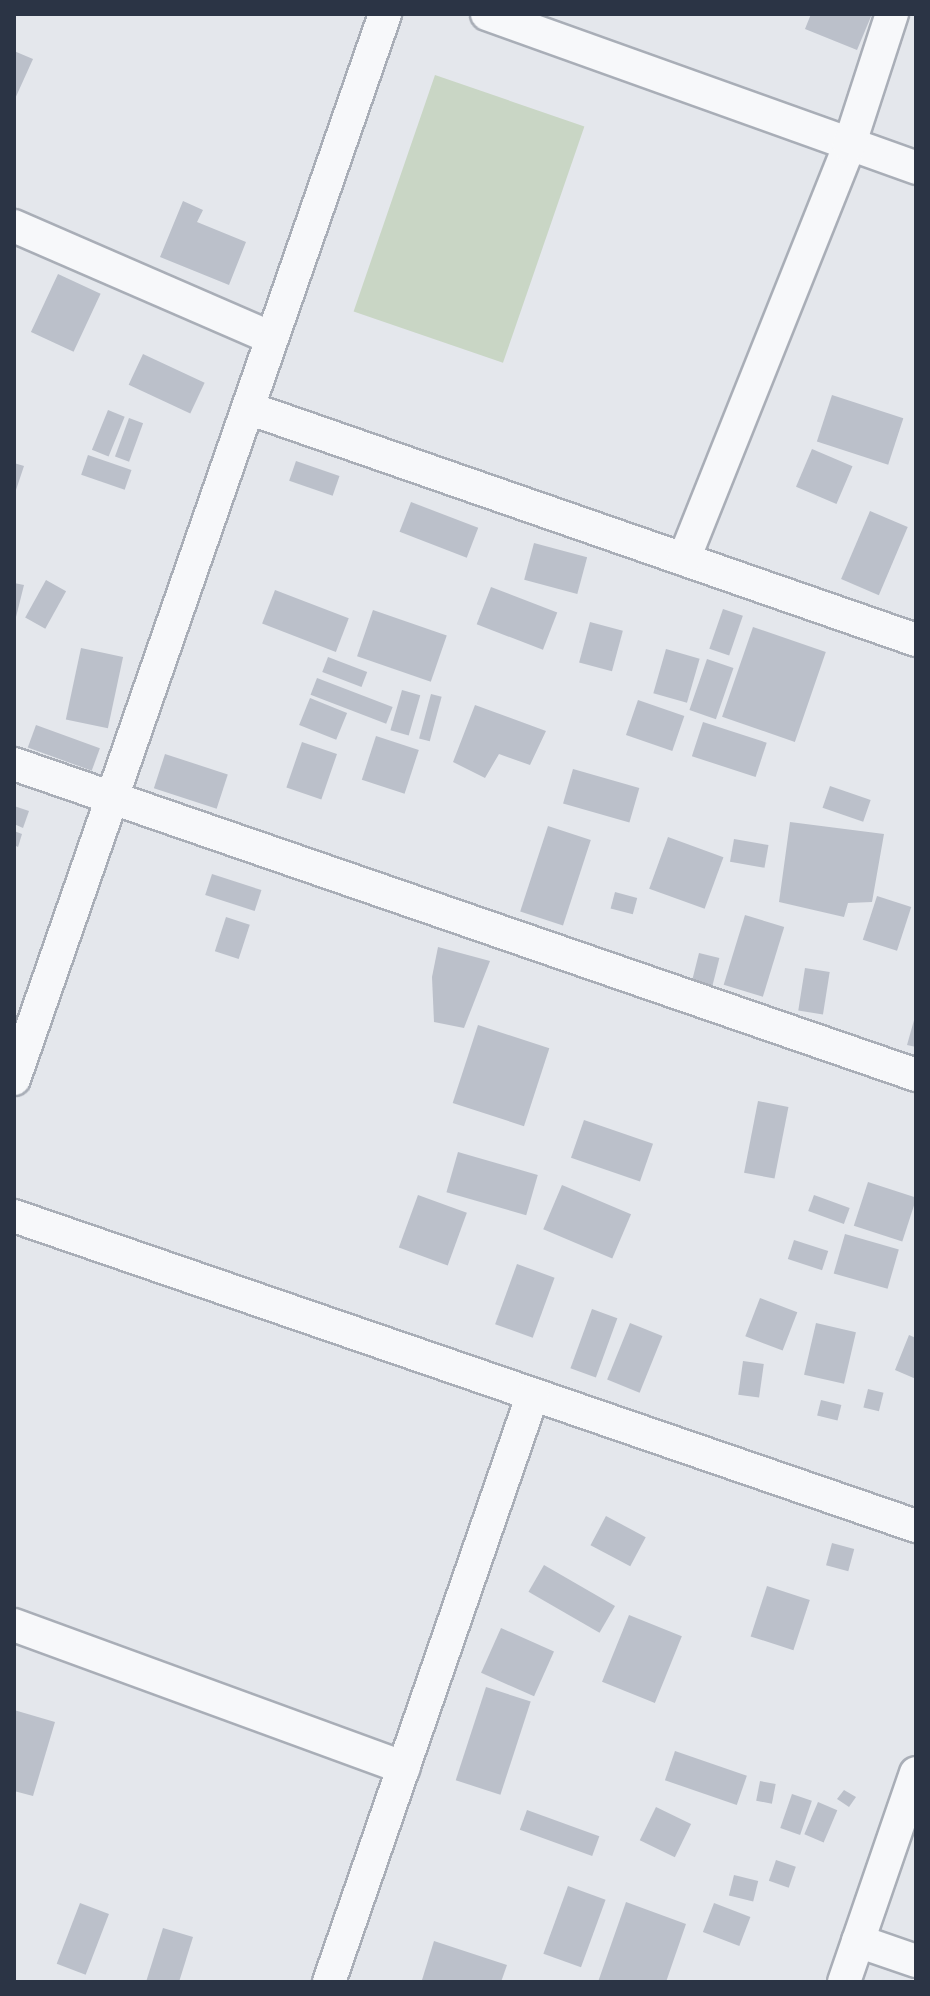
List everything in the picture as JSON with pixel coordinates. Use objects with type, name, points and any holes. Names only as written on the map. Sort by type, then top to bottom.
[{"type":"street","points":[[14,1079],[385,14]]},
{"type":"street","points":[[487,14],[916,168]]},
{"type":"street","points":[[684,559],[849,146],[892,14]]},
{"type":"street","points":[[14,226],[272,338]]},
{"type":"street","points":[[248,408],[916,640]]},
{"type":"street","points":[[14,764],[916,1075]]},
{"type":"street","points":[[14,1216],[916,1526]]},
{"type":"street","points":[[329,1982],[533,1394]]},
{"type":"street","points":[[14,1625],[404,1768]]},
{"type":"street","points":[[844,1982],[916,1773]]},
{"type":"street","points":[[858,1941],[916,1961]]},
{"type":"green space","points":[[435,75],[584,126],[503,363],[354,311]]},
{"type":"building","points":[[811,14],[872,14],[857,50],[805,29]]},
{"type":"building","points":[[14,51],[33,59],[14,101]]},
{"type":"building","points":[[183,201],[203,210],[197,222],[246,242],[229,285],[160,257]]},
{"type":"building","points":[[58,274],[101,294],[74,352],[31,332]]},
{"type":"building","points":[[143,354],[205,383],[190,414],[129,385]]},
{"type":"building","points":[[832,395],[903,418],[888,465],[817,442]]},
{"type":"building","points":[[108,410],[125,417],[109,457],[92,450]]},
{"type":"building","points":[[129,418],[143,423],[129,462],[115,457]]},
{"type":"building","points":[[812,449],[853,466],[836,504],[796,487]]},
{"type":"building","points":[[88,455],[131,470],[125,490],[81,475]]},
{"type":"building","points":[[296,461],[339,476],[333,496],[289,481]]},
{"type":"building","points":[[14,463],[24,466],[15,493],[14,493]]},
{"type":"building","points":[[411,502],[478,528],[467,558],[400,532]]},
{"type":"building","points":[[870,511],[908,527],[879,595],[841,579]]},
{"type":"building","points":[[534,543],[587,557],[577,594],[524,580]]},
{"type":"building","points":[[46,580],[66,591],[45,629],[25,618]]},
{"type":"building","points":[[14,583],[24,585],[15,621],[14,621]]},
{"type":"building","points":[[491,587],[557,612],[543,650],[477,624]]},
{"type":"building","points":[[275,590],[349,618],[336,652],[262,624]]},
{"type":"building","points":[[723,609],[743,616],[729,656],[709,649]]},
{"type":"building","points":[[373,610],[447,635],[431,682],[357,656]]},
{"type":"building","points":[[590,622],[623,631],[612,671],[579,663]]},
{"type":"building","points":[[753,627],[826,652],[795,742],[722,717]]},
{"type":"building","points":[[81,648],[123,657],[108,728],[66,719]]},
{"type":"building","points":[[666,649],[700,659],[687,703],[653,693]]},
{"type":"building","points":[[328,657],[367,672],[361,687],[322,672]]},
{"type":"building","points":[[707,659],[733,668],[716,719],[689,710]]},
{"type":"building","points":[[317,678],[393,707],[386,724],[311,695]]},
{"type":"building","points":[[402,690],[420,695],[409,736],[390,730]]},
{"type":"building","points":[[431,694],[442,697],[430,741],[419,738]]},
{"type":"building","points":[[310,698],[347,713],[336,740],[299,725]]},
{"type":"building","points":[[638,700],[684,716],[672,751],[626,735]]},
{"type":"building","points":[[475,705],[546,731],[530,765],[499,754],[485,778],[453,762]]},
{"type":"building","points":[[703,722],[767,743],[756,777],[692,756]]},
{"type":"building","points":[[36,725],[100,748],[92,771],[28,748]]},
{"type":"building","points":[[376,736],[419,750],[405,794],[362,780]]},
{"type":"building","points":[[302,742],[337,754],[321,799],[286,787]]},
{"type":"building","points":[[165,754],[228,774],[217,809],[154,788]]},
{"type":"building","points":[[573,769],[639,788],[629,823],[563,804]]},
{"type":"building","points":[[830,786],[871,800],[863,822],[823,808]]},
{"type":"building","points":[[14,806],[29,811],[23,828],[14,824]]},
{"type":"building","points":[[790,822],[884,834],[872,902],[848,903],[844,917],[779,902]]},
{"type":"building","points":[[548,826],[591,840],[563,926],[520,912]]},
{"type":"building","points":[[14,831],[22,834],[18,847],[14,845]]},
{"type":"building","points":[[668,837],[723,857],[705,909],[649,889]]},
{"type":"building","points":[[734,839],[768,845],[764,868],[730,862]]},
{"type":"building","points":[[212,874],[261,890],[255,911],[205,895]]},
{"type":"building","points":[[615,892],[637,898],[633,914],[611,908]]},
{"type":"building","points":[[877,896],[911,907],[897,951],[863,940]]},
{"type":"building","points":[[745,915],[784,927],[763,997],[724,985]]},
{"type":"building","points":[[226,917],[250,925],[239,959],[215,951]]},
{"type":"building","points":[[438,947],[490,961],[464,1028],[434,1022],[432,977]]},
{"type":"building","points":[[699,953],[719,958],[713,985],[692,980]]},
{"type":"building","points":[[805,968],[830,972],[823,1014],[798,1010]]},
{"type":"building","points":[[916,1013],[916,1047],[907,1045]]},
{"type":"building","points":[[478,1025],[549,1048],[524,1126],[453,1103]]},
{"type":"building","points":[[758,1101],[788,1107],[775,1179],[744,1173]]},
{"type":"building","points":[[584,1120],[653,1144],[640,1182],[571,1158]]},
{"type":"building","points":[[458,1152],[538,1175],[526,1215],[446,1192]]},
{"type":"building","points":[[868,1182],[916,1198],[902,1242],[854,1226]]},
{"type":"building","points":[[562,1185],[631,1214],[612,1258],[543,1229]]},
{"type":"building","points":[[418,1195],[467,1213],[448,1265],[399,1248]]},
{"type":"building","points":[[814,1195],[850,1208],[844,1224],[808,1211]]},
{"type":"building","points":[[845,1234],[899,1249],[888,1289],[834,1273]]},
{"type":"building","points":[[794,1240],[828,1251],[822,1270],[788,1259]]},
{"type":"building","points":[[517,1264],[555,1278],[533,1338],[495,1324]]},
{"type":"building","points":[[760,1298],[797,1312],[783,1351],[745,1336]]},
{"type":"building","points":[[592,1309],[617,1318],[596,1377],[570,1368]]},
{"type":"building","points":[[630,1323],[662,1336],[640,1393],[607,1380]]},
{"type":"building","points":[[816,1323],[856,1332],[844,1384],[804,1375]]},
{"type":"building","points":[[909,1335],[916,1338],[916,1379],[895,1370]]},
{"type":"building","points":[[743,1361],[764,1364],[759,1398],[738,1395]]},
{"type":"building","points":[[868,1389],[884,1393],[879,1411],[863,1407]]},
{"type":"building","points":[[821,1400],[841,1405],[838,1421],[817,1416]]},
{"type":"building","points":[[606,1516],[646,1537],[630,1566],[591,1545]]},
{"type":"building","points":[[832,1543],[854,1549],[848,1571],[826,1565]]},
{"type":"building","points":[[544,1565],[615,1606],[600,1633],[528,1592]]},
{"type":"building","points":[[767,1586],[810,1600],[793,1650],[751,1636]]},
{"type":"building","points":[[629,1615],[682,1636],[655,1703],[602,1682]]},
{"type":"building","points":[[501,1628],[554,1652],[534,1696],[481,1673]]},
{"type":"building","points":[[486,1687],[531,1702],[500,1795],[456,1780]]},
{"type":"building","points":[[14,1710],[55,1722],[33,1796],[14,1791]]},
{"type":"building","points":[[675,1751],[747,1776],[737,1805],[665,1780]]},
{"type":"building","points":[[760,1781],[776,1784],[772,1804],[756,1801]]},
{"type":"building","points":[[844,1790],[856,1797],[849,1807],[837,1799]]},
{"type":"building","points":[[792,1794],[812,1801],[800,1835],[780,1828]]},
{"type":"building","points":[[818,1802],[837,1810],[824,1842],[804,1834]]},
{"type":"building","points":[[656,1807],[691,1824],[675,1857],[640,1840]]},
{"type":"building","points":[[527,1810],[599,1836],[592,1856],[520,1830]]},
{"type":"building","points":[[776,1860],[796,1867],[789,1888],[769,1881]]},
{"type":"building","points":[[734,1875],[758,1881],[753,1901],[729,1895]]},
{"type":"building","points":[[568,1886],[606,1900],[581,1967],[543,1954]]},
{"type":"building","points":[[626,1902],[686,1924],[666,1982],[598,1982]]},
{"type":"building","points":[[80,1903],[109,1914],[86,1975],[57,1964]]},
{"type":"building","points":[[714,1903],[750,1917],[739,1946],[703,1932]]},
{"type":"building","points":[[163,1928],[193,1937],[179,1982],[146,1982]]},
{"type":"building","points":[[434,1941],[507,1965],[501,1982],[422,1980]]}]
